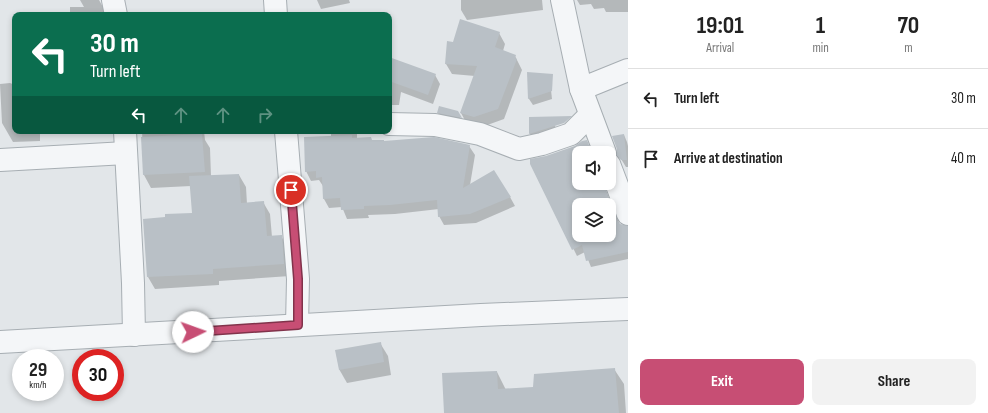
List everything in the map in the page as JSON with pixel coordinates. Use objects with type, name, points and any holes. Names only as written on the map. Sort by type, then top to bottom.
[{"type":"street","points":[[113,0],[115,12]]},
{"type":"street","points":[[275,0],[276,12]]},
{"type":"street","points":[[562,0],[581,89],[602,146]]},
{"type":"street","points":[[581,89],[628,70]]},
{"type":"street","points":[[392,124],[435,125],[480,134],[519,149],[542,144],[571,134],[590,115]]},
{"type":"street","points":[[125,134],[133,283],[134,335]]},
{"type":"street","points":[[286,134],[298,279],[298,325]]},
{"type":"street","points":[[0,160],[126,154]]},
{"type":"street","points":[[616,182],[628,214]]},
{"type":"street","points":[[0,342],[298,325],[628,309]]},
{"type":"building","points":[[460,19],[500,32],[495,47],[516,55],[515,58],[517,59],[498,109],[474,117],[460,113],[477,66],[445,64],[447,41],[453,42]]},
{"type":"building","points":[[392,58],[436,74],[428,95],[392,82]]},
{"type":"building","points":[[527,72],[553,74],[552,91],[528,99]]},
{"type":"building","points":[[439,106],[458,111],[462,118],[437,113]]},
{"type":"building","points":[[572,116],[564,123],[529,134],[529,117]]},
{"type":"building","points":[[202,134],[205,172],[143,175],[141,137]]},
{"type":"building","points":[[624,134],[627,160],[621,160],[617,155],[617,149],[612,136]]},
{"type":"building","points":[[352,135],[352,138],[371,137],[372,140],[384,141],[434,137],[470,145],[463,188],[494,170],[511,197],[470,214],[438,217],[437,200],[364,206],[364,209],[341,210],[340,198],[323,199],[322,177],[316,178],[316,171],[305,172],[304,137]]},
{"type":"building","points":[[587,140],[589,146],[575,146],[582,141]]},
{"type":"building","points":[[572,147],[572,190],[606,190],[608,198],[572,198],[572,242],[616,242],[616,219],[620,224],[628,226],[628,252],[586,261],[582,245],[572,250],[530,164],[530,159],[546,156]]},
{"type":"building","points":[[239,174],[241,203],[264,201],[267,236],[282,235],[284,264],[213,269],[213,274],[147,277],[143,219],[165,217],[165,214],[192,213],[189,176]]},
{"type":"building","points":[[381,342],[384,362],[339,370],[335,350]]},
{"type":"building","points":[[615,368],[619,413],[444,413],[442,373],[497,371],[498,389],[533,387],[534,374]]},
{"type":"route","points":[[193,332],[298,325],[298,279],[291,190]]}]
